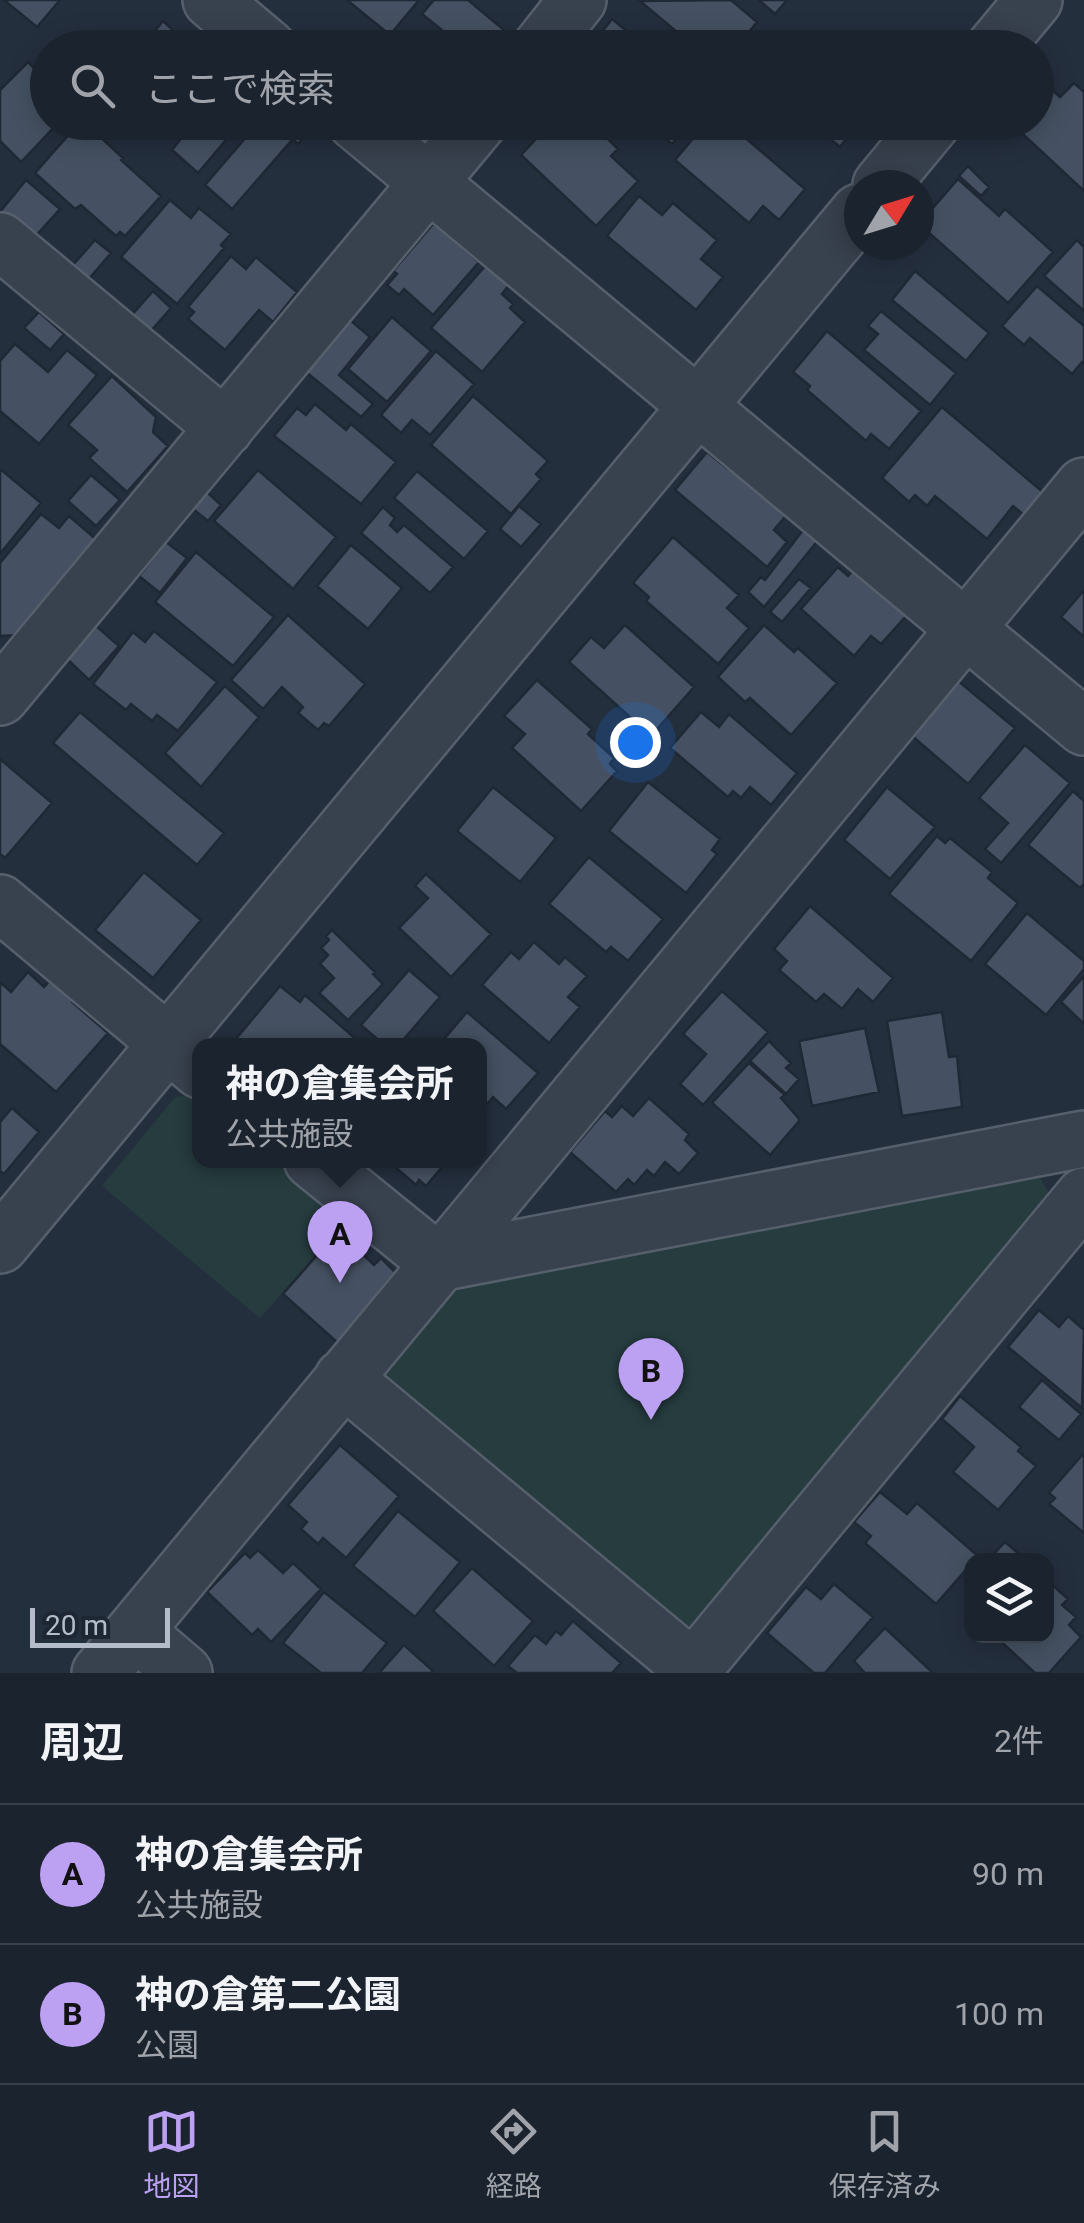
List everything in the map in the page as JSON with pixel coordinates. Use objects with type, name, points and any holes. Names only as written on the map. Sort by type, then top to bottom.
[{"type":"street","points":[[212,0],[247,30]]},
{"type":"street","points":[[554,30],[578,0]]},
{"type":"street","points":[[1009,30],[1034,0]]},
{"type":"street","points":[[377,140],[1084,727]]},
{"type":"street","points":[[4,685],[464,140]]},
{"type":"street","points":[[893,170],[917,140]]},
{"type":"street","points":[[199,1038],[699,405],[844,230]]},
{"type":"street","points":[[0,242],[224,428]]},
{"type":"street","points":[[100,1673],[1084,486]]},
{"type":"street","points":[[0,903],[184,1057],[0,1245]]},
{"type":"street","points":[[322,1168],[438,1262],[1084,1139]]},
{"type":"street","points":[[343,1378],[696,1671],[1084,1196]]},
{"type":"street","points":[[135,1632],[184,1673]]},
{"type":"green space","points":[[192,1095],[192,1168],[286,1168],[348,1218],[260,1318],[102,1186],[175,1097]]},
{"type":"green space","points":[[1035,1169],[1053,1200],[702,1623],[679,1628],[388,1384],[385,1363],[453,1283]]},
{"type":"building","points":[[4,0],[60,0],[37,27]]},
{"type":"building","points":[[347,0],[419,0],[394,30],[384,30]]},
{"type":"building","points":[[434,0],[468,0],[504,30],[442,30],[422,14]]},
{"type":"building","points":[[731,0],[757,22],[751,30],[675,30],[640,1]]},
{"type":"building","points":[[759,0],[787,0],[775,14]]},
{"type":"building","points":[[612,19],[626,30],[603,30]]},
{"type":"building","points":[[163,21],[173,30],[156,30]]},
{"type":"building","points":[[30,64],[30,140],[42,140],[21,162],[0,141],[0,90]]},
{"type":"building","points":[[1074,83],[1084,92],[1084,191],[1029,140],[1054,140],[1054,92],[1060,97]]},
{"type":"building","points":[[64,140],[104,140],[161,196],[125,236],[120,232],[116,236],[81,205],[75,209],[35,173]]},
{"type":"building","points":[[180,140],[226,140],[198,173],[172,150]]},
{"type":"building","points":[[244,140],[292,140],[232,209],[205,185]]},
{"type":"building","points":[[535,140],[609,140],[618,149],[611,156],[638,181],[596,226],[521,155]]},
{"type":"building","points":[[692,140],[748,140],[805,189],[779,220],[763,206],[749,223],[675,160]]},
{"type":"building","points":[[968,166],[989,187],[981,196],[959,176]]},
{"type":"building","points":[[958,179],[999,216],[1005,209],[1053,252],[1008,303],[934,237],[934,207]]},
{"type":"building","points":[[26,180],[60,209],[32,240],[0,212]]},
{"type":"building","points":[[639,196],[662,215],[673,203],[717,240],[701,259],[723,277],[696,310],[607,236]]},
{"type":"building","points":[[170,200],[191,218],[199,208],[231,234],[221,245],[224,248],[177,304],[121,257]]},
{"type":"building","points":[[434,223],[479,262],[433,315],[404,289],[399,295],[387,285],[397,274],[393,271]]},
{"type":"building","points":[[95,240],[111,253],[88,280],[72,266]]},
{"type":"building","points":[[1077,240],[1084,247],[1084,311],[1044,276]]},
{"type":"building","points":[[231,256],[246,269],[256,257],[297,292],[273,322],[259,310],[225,350],[188,319],[194,312],[188,307]]},
{"type":"building","points":[[486,265],[509,285],[502,294],[525,322],[482,372],[431,328]]},
{"type":"building","points":[[915,271],[989,333],[966,361],[892,300]]},
{"type":"building","points":[[1037,286],[1084,326],[1084,364],[1072,374],[1030,338],[1024,345],[1002,326]]},
{"type":"building","points":[[153,291],[171,308],[150,332],[131,316]]},
{"type":"building","points":[[881,311],[956,373],[930,405],[864,350],[878,334],[868,326]]},
{"type":"building","points":[[39,312],[64,334],[50,350],[24,328]]},
{"type":"building","points":[[392,317],[431,351],[387,402],[348,369]]},
{"type":"building","points":[[349,319],[370,337],[339,375],[373,404],[361,417],[306,372]]},
{"type":"building","points":[[827,331],[921,411],[889,449],[871,434],[866,441],[807,390],[810,386],[793,372]]},
{"type":"building","points":[[15,344],[48,372],[67,350],[97,375],[39,444],[0,411],[0,361]]},
{"type":"building","points":[[436,351],[474,384],[430,435],[412,420],[401,433],[381,415]]},
{"type":"building","points":[[112,376],[156,417],[153,432],[168,446],[127,492],[89,458],[97,450],[68,425]]},
{"type":"building","points":[[473,396],[548,461],[536,474],[541,479],[511,514],[431,445]]},
{"type":"building","points":[[315,404],[346,430],[351,424],[396,462],[361,504],[274,436],[297,408],[306,415]]},
{"type":"building","points":[[942,407],[1044,493],[1025,516],[1013,506],[987,539],[935,496],[927,506],[915,495],[909,502],[882,478]]},
{"type":"building","points":[[707,452],[728,469],[733,463],[790,511],[774,530],[787,542],[767,567],[675,490]]},
{"type":"building","points":[[0,469],[41,503],[0,554]]},
{"type":"building","points":[[258,470],[336,537],[293,589],[214,521]]},
{"type":"building","points":[[417,471],[488,531],[464,559],[394,498]]},
{"type":"building","points":[[91,475],[120,500],[96,526],[68,501]]},
{"type":"building","points":[[207,492],[221,505],[208,521],[193,509]]},
{"type":"building","points":[[519,506],[541,524],[521,547],[500,529]]},
{"type":"building","points":[[383,507],[395,518],[390,525],[397,532],[404,525],[453,567],[430,593],[361,533]]},
{"type":"building","points":[[41,514],[59,528],[69,516],[98,541],[20,635],[0,636],[0,563]]},
{"type":"building","points":[[806,526],[820,538],[764,607],[748,592],[761,577],[765,580]]},
{"type":"building","points":[[673,537],[739,595],[727,608],[749,628],[718,664],[646,601],[649,597],[633,583]]},
{"type":"building","points":[[166,542],[187,558],[160,593],[139,576]]},
{"type":"building","points":[[351,545],[402,588],[368,629],[317,586]]},
{"type":"building","points":[[196,552],[274,617],[233,666],[155,602]]},
{"type":"building","points":[[838,567],[848,576],[854,569],[906,616],[881,644],[871,636],[854,656],[801,609]]},
{"type":"building","points":[[799,579],[811,588],[782,622],[770,612]]},
{"type":"building","points":[[1084,590],[1084,637],[1061,617]]},
{"type":"building","points":[[288,615],[365,684],[329,726],[324,723],[318,730],[298,713],[303,707],[282,687],[263,709],[231,680]]},
{"type":"building","points":[[95,625],[119,646],[89,680],[66,658]]},
{"type":"building","points":[[625,625],[694,687],[651,736],[569,662],[591,637],[604,648]]},
{"type":"building","points":[[764,625],[794,652],[798,648],[837,683],[791,735],[750,698],[745,702],[718,677]]},
{"type":"building","points":[[154,631],[217,682],[178,731],[157,715],[152,721],[131,704],[126,710],[93,684],[133,632],[145,642]]},
{"type":"building","points":[[537,680],[592,729],[588,734],[614,758],[610,764],[617,771],[581,811],[512,748],[525,734],[504,716]]},
{"type":"building","points":[[957,680],[1015,728],[968,784],[911,735]]},
{"type":"building","points":[[225,686],[259,717],[201,787],[165,753]]},
{"type":"building","points":[[80,712],[224,833],[197,865],[53,743]]},
{"type":"building","points":[[701,712],[719,727],[729,714],[797,773],[771,805],[750,787],[741,798],[733,791],[728,797],[670,748]]},
{"type":"building","points":[[1025,745],[1070,783],[1001,863],[985,849],[1008,823],[979,798]]},
{"type":"building","points":[[0,759],[52,803],[5,858],[0,854]]},
{"type":"building","points":[[648,782],[720,839],[712,850],[717,854],[686,893],[609,831]]},
{"type":"building","points":[[493,787],[556,838],[520,882],[457,831]]},
{"type":"building","points":[[887,787],[935,827],[890,879],[844,840]]},
{"type":"building","points":[[1073,791],[1084,801],[1084,884],[1080,888],[1028,845]]},
{"type":"building","points":[[937,836],[945,843],[950,838],[992,872],[988,878],[1018,903],[971,961],[889,894]]},
{"type":"building","points":[[589,857],[663,919],[628,961],[611,947],[606,952],[549,904]]},
{"type":"building","points":[[144,872],[201,920],[153,978],[95,930]]},
{"type":"building","points":[[426,874],[491,934],[451,977],[399,928],[428,898],[415,886]]},
{"type":"building","points":[[810,906],[893,978],[873,1002],[858,989],[842,1009],[824,994],[816,1002],[779,970],[787,961],[774,949]]},
{"type":"building","points":[[1027,913],[1084,961],[1084,969],[1046,1015],[985,964]]},
{"type":"building","points":[[332,930],[383,984],[348,1020],[319,993],[334,978],[320,964],[328,955],[321,948]]},
{"type":"building","points":[[534,942],[559,964],[565,957],[587,976],[568,997],[580,1007],[549,1043],[482,985],[511,952],[519,959]]},
{"type":"building","points":[[409,970],[440,997],[405,1038],[376,1038],[361,1025]]},
{"type":"building","points":[[28,972],[44,987],[52,978],[76,998],[72,1002],[108,1033],[56,1092],[0,1044],[0,982],[11,992]]},
{"type":"building","points":[[1084,976],[1084,1024],[1061,1002]]},
{"type":"building","points":[[280,986],[300,1002],[305,995],[355,1038],[237,1038]]},
{"type":"building","points":[[722,991],[768,1032],[703,1105],[680,1084],[706,1054],[683,1034]]},
{"type":"building","points":[[467,1012],[538,1073],[506,1109],[493,1097],[487,1104],[487,1038],[445,1038]]},
{"type":"building","points":[[942,1012],[949,1057],[957,1056],[962,1107],[902,1116],[887,1021]]},
{"type":"building","points":[[865,1028],[879,1092],[812,1106],[799,1041]]},
{"type":"building","points":[[769,1041],[791,1063],[786,1068],[799,1079],[786,1094],[750,1061]]},
{"type":"building","points":[[749,1063],[785,1095],[781,1098],[800,1120],[770,1155],[712,1103]]},
{"type":"building","points":[[649,1098],[689,1134],[685,1140],[698,1153],[679,1174],[665,1162],[654,1176],[647,1170],[634,1185],[628,1179],[616,1192],[570,1152],[605,1111],[612,1117],[622,1106],[633,1116]]},
{"type":"building","points":[[12,1108],[39,1132],[4,1174],[0,1171],[0,1122]]},
{"type":"building","points":[[396,1168],[441,1168],[426,1186],[419,1180],[416,1185]]},
{"type":"building","points":[[346,1222],[365,1240],[357,1249],[374,1265],[381,1258],[395,1272],[338,1343],[283,1294]]},
{"type":"building","points":[[1039,1310],[1059,1327],[1068,1316],[1084,1330],[1082,1408],[1008,1347]]},
{"type":"building","points":[[1042,1380],[1081,1414],[1059,1440],[1019,1407]]},
{"type":"building","points":[[960,1396],[1021,1447],[1018,1451],[1036,1466],[998,1510],[953,1472],[974,1447],[942,1419]]},
{"type":"building","points":[[340,1445],[399,1496],[346,1558],[323,1538],[318,1544],[301,1529],[307,1522],[288,1505]]},
{"type":"building","points":[[1083,1454],[1084,1533],[1049,1504],[1055,1498],[1049,1493]]},
{"type":"building","points":[[880,1492],[907,1514],[917,1503],[975,1553],[964,1553],[964,1572],[936,1604],[865,1543],[871,1536],[854,1522]]},
{"type":"building","points":[[398,1511],[460,1562],[415,1617],[353,1566]]},
{"type":"building","points":[[1005,1542],[1018,1553],[995,1553]]},
{"type":"building","points":[[258,1550],[283,1573],[293,1563],[321,1589],[271,1642],[258,1629],[252,1635],[207,1592],[245,1553],[250,1558]]},
{"type":"building","points":[[472,1568],[533,1621],[494,1666],[433,1611]]},
{"type":"building","points":[[834,1584],[873,1617],[825,1673],[814,1673],[767,1633],[806,1587],[821,1599]]},
{"type":"building","points":[[1054,1586],[1068,1599],[1062,1605],[1076,1617],[1069,1625],[1081,1637],[1049,1673],[1035,1673],[1003,1643],[1054,1643]]},
{"type":"building","points":[[324,1592],[387,1643],[362,1673],[321,1673],[283,1643]]},
{"type":"building","points":[[573,1621],[621,1663],[612,1673],[517,1673],[508,1666],[535,1635],[546,1644],[556,1631],[561,1635]]},
{"type":"building","points":[[885,1628],[933,1673],[865,1673],[854,1661]]},
{"type":"building","points":[[404,1645],[433,1671],[379,1673]]},
{"type":"place","name":"神の倉集会所","points":[[340,1283]]},
{"type":"place","name":"神の倉第二公園","points":[[651,1420]]}]
